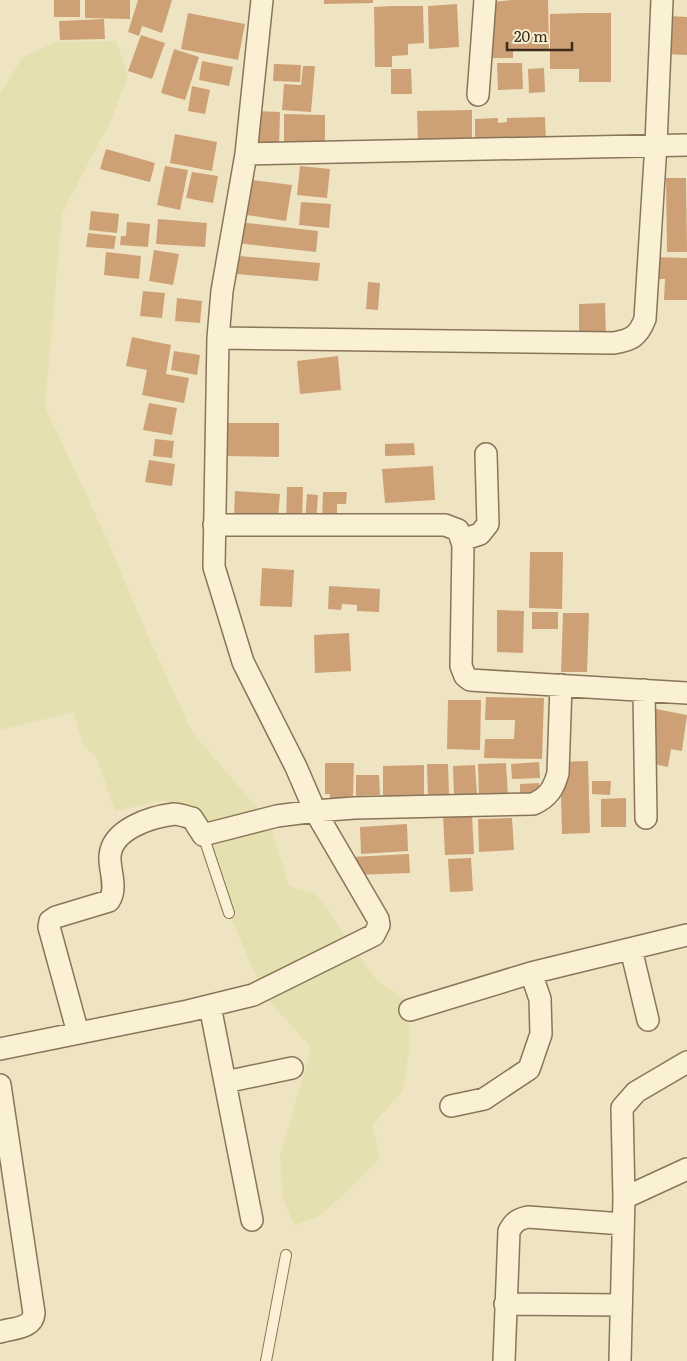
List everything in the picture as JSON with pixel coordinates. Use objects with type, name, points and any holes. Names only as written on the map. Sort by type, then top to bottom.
[{"type":"street","points":[[0,1049],[210,1006],[253,995],[337,955],[378,931],[378,919],[315,811],[296,767],[243,662],[214,567],[218,338],[222,291],[246,154],[262,0]]},
{"type":"street","points":[[478,95],[485,0]]},
{"type":"street","points":[[218,338],[614,343],[628,340],[640,331],[645,319],[656,144],[662,0]]},
{"type":"street","points":[[246,154],[656,144],[687,145]]},
{"type":"street","points":[[462,540],[480,534],[488,524],[486,454]]},
{"type":"street","points":[[214,525],[444,525],[458,530],[462,540],[461,666],[465,676],[470,680],[687,693]]},
{"type":"street","points":[[78,1033],[50,932],[50,921],[56,917],[110,901],[113,892],[110,855],[121,833],[136,826],[175,814],[192,818],[203,834],[276,816],[315,811],[354,808],[533,804],[544,799],[555,784],[558,773],[561,685]]},
{"type":"street","points":[[644,690],[646,818]]},
{"type":"street","points":[[410,1010],[531,974],[687,935]]},
{"type":"street","points":[[631,949],[648,1020]]},
{"type":"street","points":[[451,1106],[484,1099],[529,1069],[541,1034],[540,999],[531,974]]},
{"type":"street","points":[[210,1006],[252,1220]]},
{"type":"street","points":[[620,1361],[624,1198],[622,1108],[628,1099],[646,1085],[687,1062]]},
{"type":"street","points":[[225,1082],[292,1068]]},
{"type":"street","points":[[0,1085],[34,1318],[27,1325],[0,1332]]},
{"type":"street","points":[[624,1198],[687,1169]]},
{"type":"street","points":[[504,1361],[509,1231],[519,1219],[528,1217],[622,1224]]},
{"type":"street","points":[[505,1304],[621,1305]]},
{"type":"lane","points":[[203,834],[230,913]]},
{"type":"lane","points":[[266,1361],[286,1255]]},
{"type":"shaded area","points":[[116,41],[128,76],[111,120],[62,213],[45,407],[106,537],[148,636],[192,732],[270,823],[289,886],[316,894],[377,981],[408,1002],[410,1042],[403,1091],[372,1125],[380,1159],[320,1216],[294,1225],[283,1198],[280,1156],[311,1048],[264,995],[227,908],[205,844],[190,824],[164,800],[115,811],[98,760],[83,744],[73,712],[0,730],[0,93],[23,57],[55,42]]},
{"type":"building","points":[[54,0],[80,0],[80,17],[54,17]]},
{"type":"building","points":[[85,0],[130,0],[130,19],[85,18]]},
{"type":"building","points":[[138,0],[172,0],[162,33],[142,26],[139,36],[128,32]]},
{"type":"building","points":[[324,0],[373,0],[373,3],[324,4]]},
{"type":"building","points":[[548,0],[549,50],[513,50],[513,58],[493,58],[493,2]]},
{"type":"building","points":[[457,4],[459,47],[429,49],[428,6]]},
{"type":"building","points":[[423,6],[424,43],[408,44],[408,55],[392,56],[392,67],[375,67],[374,7]]},
{"type":"building","points":[[188,13],[245,24],[238,60],[181,49]]},
{"type":"building","points":[[611,13],[611,82],[579,82],[579,69],[550,69],[550,14]]},
{"type":"building","points":[[670,16],[687,17],[687,55],[664,54]]},
{"type":"building","points":[[104,19],[105,39],[60,40],[59,21]]},
{"type":"building","points":[[141,35],[165,43],[152,79],[128,71]]},
{"type":"building","points":[[174,49],[199,57],[185,100],[161,93]]},
{"type":"building","points":[[202,61],[233,67],[229,86],[199,80]]},
{"type":"building","points":[[497,63],[522,63],[523,89],[498,90]]},
{"type":"building","points":[[274,64],[301,65],[300,82],[273,81]]},
{"type":"building","points":[[303,66],[315,66],[311,112],[282,110],[284,84],[301,85]]},
{"type":"building","points":[[544,68],[545,92],[529,93],[528,69]]},
{"type":"building","points":[[391,69],[411,69],[412,94],[391,94]]},
{"type":"building","points":[[192,86],[210,90],[205,114],[188,111]]},
{"type":"building","points":[[472,110],[472,142],[418,143],[417,111]]},
{"type":"building","points":[[256,111],[280,112],[279,148],[255,147]]},
{"type":"building","points":[[284,114],[325,115],[325,147],[284,147]]},
{"type":"building","points":[[545,117],[546,142],[475,144],[475,119],[498,118],[498,123],[507,122],[507,118]]},
{"type":"building","points":[[175,134],[217,142],[212,171],[170,163]]},
{"type":"building","points":[[106,149],[155,163],[150,182],[100,169]]},
{"type":"building","points":[[165,166],[188,170],[180,210],[157,205]]},
{"type":"building","points":[[300,166],[330,169],[327,198],[297,195]]},
{"type":"building","points":[[192,172],[218,176],[213,203],[186,198]]},
{"type":"building","points":[[666,178],[686,178],[687,252],[667,252]]},
{"type":"building","points":[[253,180],[292,185],[286,221],[247,215]]},
{"type":"building","points":[[301,202],[331,204],[329,228],[299,225]]},
{"type":"building","points":[[91,211],[119,214],[117,233],[89,230]]},
{"type":"building","points":[[158,219],[207,223],[205,247],[156,244]]},
{"type":"building","points":[[127,222],[150,224],[148,247],[120,245],[121,236],[126,236]]},
{"type":"building","points":[[239,222],[318,231],[316,252],[237,243]]},
{"type":"building","points":[[88,233],[116,236],[114,249],[86,247]]},
{"type":"building","points":[[154,250],[179,254],[173,285],[149,281]]},
{"type":"building","points":[[106,252],[141,256],[139,279],[104,275]]},
{"type":"building","points":[[239,256],[320,263],[318,281],[237,274]]},
{"type":"building","points":[[654,257],[687,258],[687,300],[664,300],[665,279],[654,279]]},
{"type":"building","points":[[368,282],[380,283],[378,310],[366,309]]},
{"type":"building","points":[[143,291],[165,293],[162,318],[140,316]]},
{"type":"building","points":[[177,298],[202,301],[200,323],[175,321]]},
{"type":"building","points":[[605,303],[606,337],[579,337],[579,304]]},
{"type":"building","points":[[132,337],[171,345],[166,374],[189,378],[184,403],[142,395],[147,370],[126,366]]},
{"type":"building","points":[[174,351],[200,355],[197,375],[171,370]]},
{"type":"building","points":[[338,356],[341,390],[300,394],[297,361]]},
{"type":"building","points":[[149,403],[177,408],[172,435],[143,430]]},
{"type":"building","points":[[223,423],[279,423],[279,457],[222,456]]},
{"type":"building","points":[[155,439],[174,441],[172,458],[153,456]]},
{"type":"building","points":[[414,443],[415,455],[385,456],[385,444]]},
{"type":"building","points":[[149,460],[175,464],[172,486],[145,482]]},
{"type":"building","points":[[433,466],[435,500],[385,503],[382,469]]},
{"type":"building","points":[[287,487],[303,487],[302,523],[286,523]]},
{"type":"building","points":[[235,491],[280,494],[278,518],[234,516]]},
{"type":"building","points":[[323,492],[347,492],[346,504],[337,504],[337,522],[322,522]]},
{"type":"building","points":[[307,494],[318,495],[316,523],[305,522]]},
{"type":"building","points":[[530,552],[563,552],[562,609],[529,608]]},
{"type":"building","points":[[262,568],[294,570],[292,607],[260,606]]},
{"type":"building","points":[[329,586],[380,589],[379,612],[357,611],[357,605],[342,604],[341,610],[328,609]]},
{"type":"building","points":[[497,610],[524,611],[523,653],[497,652]]},
{"type":"building","points":[[532,612],[558,612],[558,629],[532,629]]},
{"type":"building","points":[[563,613],[589,613],[587,672],[561,672]]},
{"type":"building","points":[[349,633],[351,671],[315,673],[314,635]]},
{"type":"building","points":[[486,697],[544,698],[542,759],[484,758],[485,739],[514,739],[515,720],[485,720]]},
{"type":"building","points":[[448,700],[481,700],[480,750],[447,749]]},
{"type":"building","points":[[651,708],[687,715],[682,751],[671,749],[668,767],[649,763]]},
{"type":"building","points":[[588,761],[590,833],[562,834],[560,762]]},
{"type":"building","points":[[539,762],[540,778],[512,779],[511,764]]},
{"type":"building","points":[[325,763],[354,763],[353,796],[349,796],[349,801],[330,800],[330,794],[325,794]]},
{"type":"building","points":[[506,763],[508,796],[479,797],[478,764]]},
{"type":"building","points":[[427,764],[448,764],[449,795],[428,795]]},
{"type":"building","points":[[424,765],[424,797],[383,798],[383,766]]},
{"type":"building","points":[[475,765],[477,795],[454,796],[453,766]]},
{"type":"building","points":[[356,775],[379,775],[380,795],[356,796]]},
{"type":"building","points":[[592,781],[611,781],[610,795],[592,794]]},
{"type":"building","points":[[539,783],[540,797],[520,798],[520,784]]},
{"type":"building","points":[[626,798],[626,827],[601,827],[601,799]]},
{"type":"building","points":[[472,814],[474,854],[445,855],[443,816]]},
{"type":"building","points":[[512,818],[514,850],[479,852],[478,819]]},
{"type":"building","points":[[407,824],[408,851],[361,854],[360,827]]},
{"type":"building","points":[[409,854],[410,873],[353,875],[352,857]]},
{"type":"building","points":[[471,858],[473,891],[450,892],[448,859]]}]
